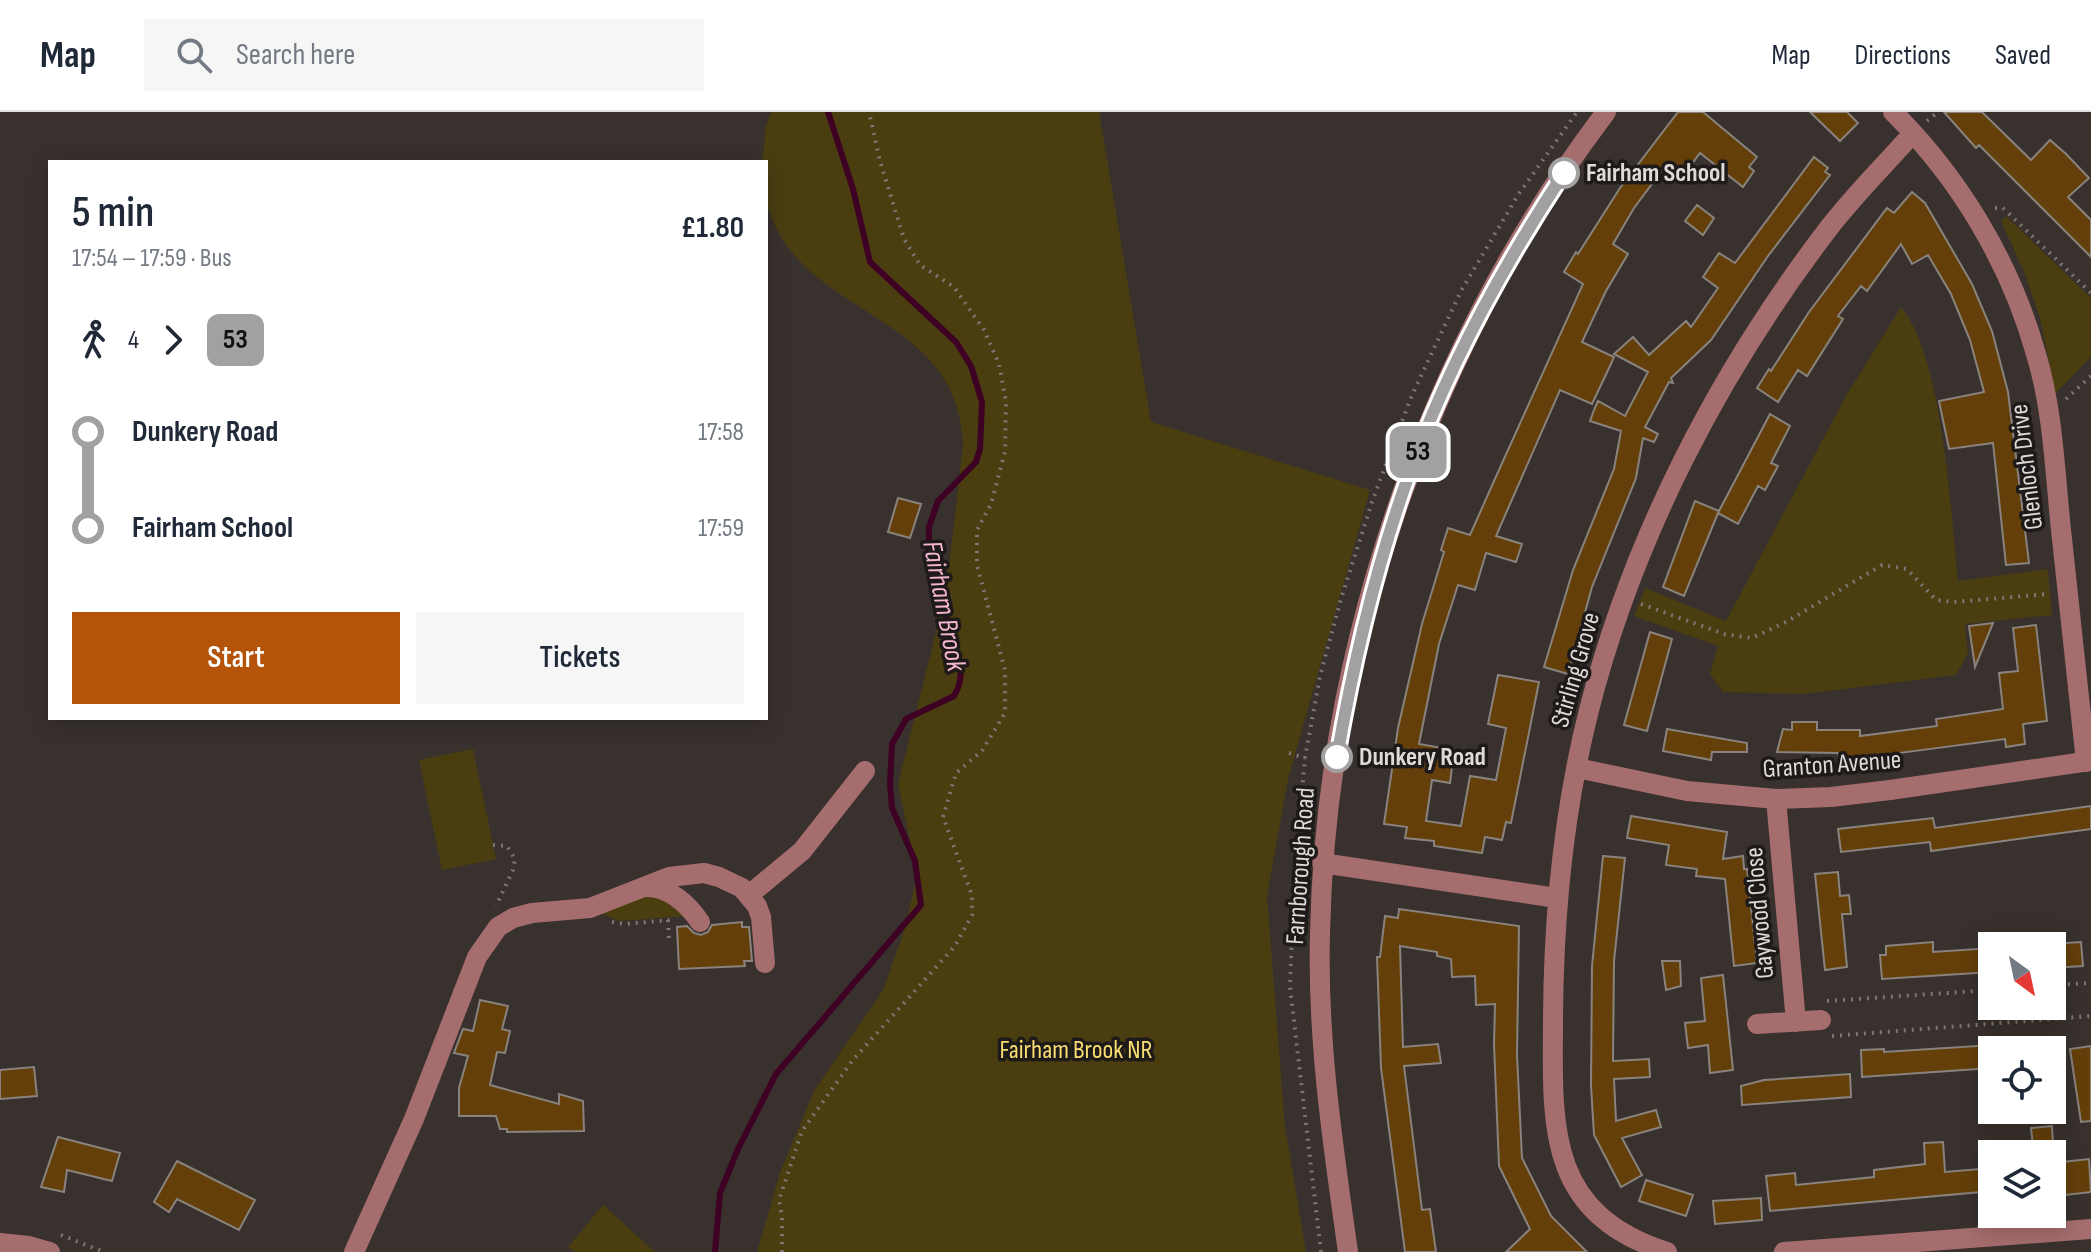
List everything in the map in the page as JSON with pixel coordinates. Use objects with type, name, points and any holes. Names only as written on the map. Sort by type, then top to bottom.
[{"type":"street","name":"Farnborough Road","points":[[1348,1252],[1329,1120],[1321,1027],[1322,863],[1346,701],[1370,602],[1411,468],[1438,403],[1491,293],[1536,214],[1606,112]]},
{"type":"street","name":"Glenloch Drive","points":[[1893,112],[1973,209],[2016,294],[2037,356],[2049,415],[2089,762]]},
{"type":"street","name":"Stirling Grove","points":[[1667,1252],[1626,1236],[1607,1223],[1579,1192],[1561,1155],[1556,1133],[1552,1080],[1557,898],[1577,768],[1590,709],[1624,597],[1684,461],[1724,382],[1826,230],[1913,133]]},
{"type":"street","name":"Granton Avenue","points":[[1577,768],[1687,791],[1776,799],[1831,797],[2089,762]]},
{"type":"street","points":[[749,895],[802,851],[865,771]]},
{"type":"street","name":"Gaywood Close","points":[[1776,799],[1796,1022]]},
{"type":"street","points":[[1322,863],[1557,898]]},
{"type":"street","points":[[354,1252],[414,1119],[477,957],[498,927],[513,918],[532,913],[579,910],[604,904],[669,877],[704,873],[731,882],[749,895],[761,917],[765,963]]},
{"type":"street","points":[[646,887],[663,889],[699,920]]},
{"type":"street","points":[[1757,1024],[1824,1022]]},
{"type":"street","points":[[1784,1252],[2091,1229]]},
{"type":"street","points":[[0,1243],[50,1252]]},
{"type":"path","points":[[782,1252],[779,1200],[802,1131],[852,1061],[955,946],[972,915],[972,895],[943,817],[956,773],[982,751],[1005,713],[1005,670],[977,565],[977,530],[991,504],[1005,452],[1006,402],[999,364],[984,330],[954,287],[920,265],[904,239],[880,161],[869,112]]},
{"type":"path","points":[[1973,209],[2003,208],[2091,293]]},
{"type":"path","points":[[2049,415],[2091,376]]},
{"type":"path","points":[[1624,597],[1724,634],[1752,638],[1786,622],[1882,565],[1907,569],[1936,600],[1954,602],[2068,593]]},
{"type":"path","points":[[1289,753],[1305,758]]},
{"type":"path","points":[[493,845],[501,843],[509,847],[515,859],[495,909],[498,927]]},
{"type":"path","points":[[579,910],[618,923],[699,920]]},
{"type":"path","points":[[668,920],[669,939]]},
{"type":"path","points":[[2066,984],[2091,983]]},
{"type":"path","points":[[1978,991],[1824,1001],[1824,1022],[2091,1016]]},
{"type":"green space","name":"Fairham Brook NR","points":[[771,112],[1099,112],[1151,422],[1370,490],[1288,779],[1267,896],[1285,1127],[1306,1252],[757,1252],[780,1173],[814,1091],[883,990],[905,928],[917,874],[898,784],[946,592],[963,445],[955,401],[936,367],[909,340],[813,274],[787,246],[769,210],[768,160],[762,160],[766,126]]},
{"type":"green space","points":[[2006,216],[2091,298],[2091,357],[2055,394],[2040,318],[2025,274],[2001,221]]},
{"type":"green space","points":[[1901,307],[1915,330],[1927,361],[1936,398],[1958,581],[2048,569],[2052,615],[1965,624],[1968,654],[1956,675],[1804,694],[1723,692],[1710,674],[1718,646],[1634,616],[1645,588],[1726,621],[1846,396]]},
{"type":"green space","points":[[473,749],[496,859],[442,870],[419,760]]},
{"type":"green space","points":[[651,893],[687,916],[620,921],[599,913]]},
{"type":"green space","points":[[603,1205],[655,1252],[574,1252],[568,1247]]},
{"type":"building","points":[[1678,112],[1703,112],[1757,157],[1749,167],[1754,171],[1743,187],[1700,153],[1680,180],[1664,168],[1634,208],[1613,244],[1628,254],[1582,342],[1614,357],[1610,366],[1592,404],[1560,390],[1496,536],[1522,544],[1516,562],[1486,553],[1475,590],[1458,585],[1439,644],[1419,744],[1454,750],[1450,783],[1432,780],[1426,821],[1461,826],[1470,776],[1496,780],[1506,728],[1488,724],[1498,675],[1539,682],[1511,823],[1506,822],[1502,840],[1485,837],[1482,853],[1434,846],[1434,841],[1405,838],[1407,827],[1384,824],[1398,728],[1448,528],[1470,535],[1583,284],[1564,272],[1620,188]]},
{"type":"building","points":[[1810,112],[1847,112],[1858,123],[1840,141]]},
{"type":"building","points":[[1944,112],[1982,112],[2031,160],[2050,140],[2066,154],[2089,178],[2068,197],[2091,220],[2091,257],[1979,145],[1976,148]]},
{"type":"building","points":[[1814,157],[1828,168],[1825,172],[1830,175],[1768,256],[1711,340],[1671,378],[1673,383],[1669,382],[1645,427],[1658,434],[1654,442],[1643,438],[1636,478],[1592,587],[1568,674],[1544,667],[1573,570],[1614,469],[1621,431],[1590,421],[1598,401],[1625,416],[1648,372],[1614,354],[1633,337],[1649,355],[1686,321],[1691,327],[1718,288],[1703,277],[1719,253],[1735,263]]},
{"type":"building","points":[[1912,192],[1925,203],[1972,284],[1992,331],[2008,392],[2029,563],[2006,565],[1993,443],[1949,449],[1939,401],[1984,392],[1970,340],[1951,294],[1928,255],[1912,264],[1901,244],[1867,291],[1861,286],[1838,316],[1843,319],[1807,376],[1798,370],[1778,402],[1757,388],[1887,208],[1894,213]]},
{"type":"building","points":[[1697,205],[1714,218],[1703,235],[1685,221]]},
{"type":"building","points":[[1770,414],[1790,426],[1771,463],[1778,466],[1765,490],[1758,486],[1738,524],[1718,513],[1684,596],[1663,587],[1695,501],[1719,511]]},
{"type":"building","points":[[898,498],[921,504],[910,538],[888,532]]},
{"type":"building","points":[[1993,623],[1975,667],[1969,626]]},
{"type":"building","points":[[2036,625],[2047,721],[2023,724],[2025,744],[2006,747],[2005,739],[1839,761],[1838,753],[1777,752],[1783,729],[1792,730],[1792,722],[1817,722],[1817,730],[1860,730],[1860,736],[1937,726],[1936,719],[2003,709],[1999,673],[2018,671],[2013,628]]},
{"type":"building","points":[[1650,632],[1672,639],[1647,731],[1624,725]]},
{"type":"building","points":[[1667,729],[1747,743],[1747,752],[1712,752],[1711,760],[1663,751]]},
{"type":"building","points":[[2091,806],[2091,829],[1931,851],[1930,842],[1841,852],[1838,829],[1933,818],[1935,828]]},
{"type":"building","points":[[1631,816],[1727,832],[1723,859],[1743,856],[1744,869],[1747,869],[1757,963],[1734,966],[1725,879],[1696,876],[1697,869],[1666,865],[1669,845],[1627,838]]},
{"type":"building","points":[[1603,856],[1625,858],[1614,961],[1613,1061],[1649,1059],[1650,1077],[1614,1079],[1616,1121],[1656,1110],[1661,1127],[1622,1138],[1642,1175],[1621,1187],[1594,1135],[1591,1086],[1592,966]]},
{"type":"building","points":[[1838,872],[1840,896],[1849,895],[1851,914],[1842,914],[1847,967],[1825,970],[1815,874]]},
{"type":"building","points":[[1399,909],[1519,926],[1517,1055],[1522,1158],[1551,1216],[1587,1252],[1506,1252],[1530,1229],[1499,1166],[1495,1004],[1476,1005],[1475,976],[1452,977],[1451,959],[1437,956],[1437,952],[1400,946],[1403,1047],[1438,1044],[1441,1063],[1404,1066],[1422,1210],[1430,1209],[1436,1252],[1405,1252],[1381,1068],[1377,957],[1380,957],[1385,916],[1398,918]]},
{"type":"building","points":[[742,922],[742,927],[749,927],[752,961],[744,961],[745,966],[679,969],[677,927],[687,926],[701,935],[708,932],[712,925]]},
{"type":"building","points":[[1933,942],[1933,952],[1978,949],[1978,973],[1882,979],[1880,955],[1886,955],[1886,946]]},
{"type":"building","points":[[2081,942],[2083,966],[2066,967],[2066,943]]},
{"type":"building","points":[[1662,961],[1680,961],[1681,986],[1666,990]]},
{"type":"building","points":[[1723,975],[1733,1070],[1710,1073],[1708,1045],[1688,1048],[1685,1023],[1705,1021],[1701,978]]},
{"type":"building","points":[[480,1000],[508,1006],[502,1029],[510,1031],[505,1053],[497,1052],[490,1085],[559,1104],[559,1094],[583,1101],[584,1131],[507,1132],[507,1129],[500,1129],[496,1116],[459,1116],[459,1088],[468,1056],[454,1053],[463,1029],[473,1031]]},
{"type":"building","points":[[1978,1046],[1978,1069],[1862,1077],[1861,1050],[1884,1049],[1884,1052]]},
{"type":"building","points":[[2091,1046],[2091,1121],[2081,1122],[2070,1049]]},
{"type":"building","points":[[34,1067],[37,1096],[0,1099],[0,1070]]},
{"type":"building","points":[[1850,1074],[1851,1097],[1742,1105],[1741,1086],[1764,1080]]},
{"type":"building","points":[[2052,1126],[2053,1140],[2032,1140],[2031,1128]]},
{"type":"building","points":[[58,1137],[120,1153],[112,1181],[67,1170],[64,1192],[41,1187]]},
{"type":"building","points":[[1943,1142],[1945,1172],[1978,1169],[1978,1192],[1770,1211],[1766,1176],[1795,1173],[1796,1185],[1874,1177],[1874,1170],[1925,1164],[1924,1143]]},
{"type":"building","points":[[2089,1159],[2091,1192],[2066,1195],[2066,1162]]},
{"type":"building","points":[[177,1161],[255,1200],[239,1230],[177,1199],[169,1212],[154,1202]]},
{"type":"building","points":[[1646,1180],[1693,1195],[1686,1216],[1639,1201]]},
{"type":"building","points":[[1761,1198],[1762,1220],[1715,1224],[1713,1201]]},
{"type":"waterway","name":"Fairham Brook","points":[[715,1252],[720,1193],[738,1149],[776,1074],[921,905],[915,861],[892,808],[892,744],[906,719],[954,696],[960,679],[959,663],[929,549],[929,527],[938,501],[976,462],[980,449],[982,402],[971,366],[956,342],[870,262],[853,189],[828,112]]},
{"type":"bus line","name":"53","points":[[1337,757],[1346,701],[1366,617],[1416,456],[1491,293],[1536,214],[1564,173]]},
{"type":"place","name":"Fairham School","points":[[1564,173]]},
{"type":"place","name":"Dunkery Road","points":[[1337,757]]}]
